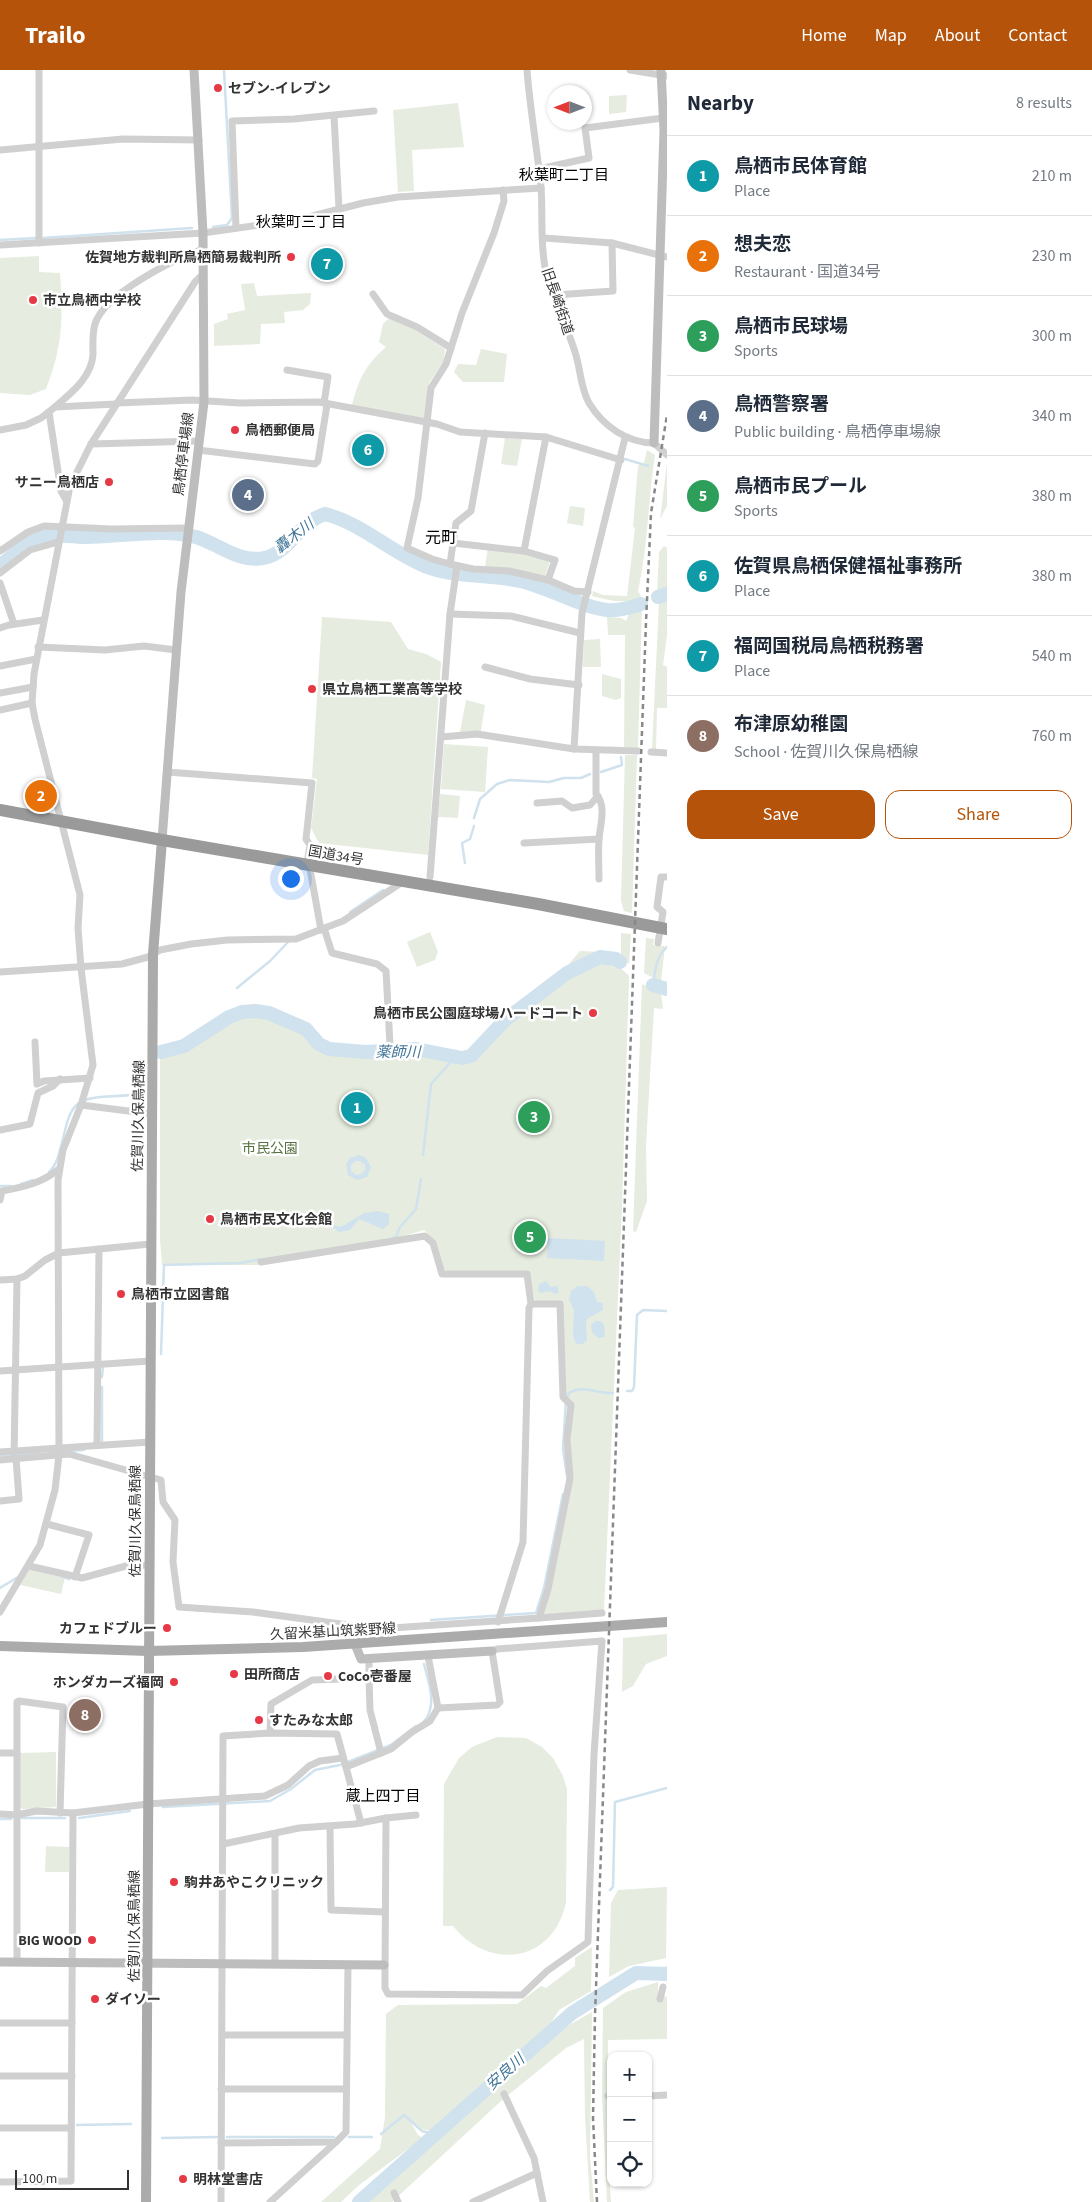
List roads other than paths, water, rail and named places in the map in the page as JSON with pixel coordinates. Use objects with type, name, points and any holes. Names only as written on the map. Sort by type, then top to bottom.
[{"type":"highway","name":"国道34号","points":[[0,810],[667,929]]},
{"type":"main road","name":"佐賀川久保鳥栖線","points":[[146,2202],[153,954],[162,840]]},
{"type":"main road","name":"久留米基山筑紫野線","points":[[0,1646],[148,1651],[355,1644],[667,1622]]},
{"type":"street","points":[[39,70],[39,243]]},
{"type":"street","name":"鳥栖停車場線","points":[[162,840],[186,543],[204,402],[203,233],[194,70]]},
{"type":"street","name":"旧長崎街道","points":[[527,70],[541,188],[544,264],[578,363],[583,392],[601,418],[625,438],[640,443],[654,443]]},
{"type":"street","points":[[630,70],[664,74],[663,257],[654,443],[667,455]]},
{"type":"street","points":[[236,228],[232,121],[334,116],[374,111]]},
{"type":"street","points":[[334,116],[339,209]]},
{"type":"street","points":[[538,169],[589,158],[585,128],[663,118]]},
{"type":"street","points":[[0,150],[123,139],[199,140]]},
{"type":"street","points":[[0,245],[203,233],[302,219],[398,197],[541,188]]},
{"type":"street","points":[[503,190],[504,201],[494,233],[462,313],[446,364],[431,388],[429,424],[418,498],[407,548],[432,560],[453,565],[509,571],[548,580],[574,591],[588,592]]},
{"type":"street","points":[[544,238],[612,243],[633,247],[663,257]]},
{"type":"street","points":[[555,295],[613,290],[612,243]]},
{"type":"street","points":[[0,430],[26,425],[49,412],[83,380],[92,362],[95,322],[118,294],[172,263],[203,249]]},
{"type":"street","points":[[0,1612],[29,1566],[47,1524],[55,1490],[59,1455],[59,1169],[63,1150],[81,1105],[93,1065],[81,968],[78,928],[80,895],[32,704],[36,659],[60,526],[76,470],[116,404],[195,282],[203,274]]},
{"type":"street","points":[[373,294],[387,314],[417,327],[451,348]]},
{"type":"street","points":[[91,444],[198,445],[315,464],[318,461],[328,377],[287,370]]},
{"type":"street","points":[[55,406],[204,402],[326,404],[460,432],[546,438],[620,460]]},
{"type":"street","points":[[49,412],[61,491],[66,500]]},
{"type":"street","points":[[430,877],[450,614],[454,585],[453,543],[456,523],[471,512],[485,433]]},
{"type":"street","points":[[524,551],[546,438]]},
{"type":"street","points":[[574,750],[579,685],[580,633],[625,438]]},
{"type":"street","points":[[0,551],[28,532],[44,526],[112,529],[188,528]]},
{"type":"street","points":[[0,573],[30,550],[58,540]]},
{"type":"street","points":[[453,543],[524,551],[554,560],[548,580]]},
{"type":"street","points":[[0,583],[14,624]]},
{"type":"street","points":[[450,614],[511,616],[580,633]]},
{"type":"street","points":[[0,628],[43,620]]},
{"type":"street","points":[[38,647],[105,650],[144,646],[176,650]]},
{"type":"street","points":[[0,666],[36,659]]},
{"type":"street","points":[[485,667],[530,680],[579,685]]},
{"type":"street","points":[[0,693],[33,687]]},
{"type":"street","points":[[0,710],[32,704]]},
{"type":"street","points":[[441,737],[477,734],[574,750],[638,751]]},
{"type":"street","points":[[596,750],[598,796],[601,799],[602,820],[599,838],[599,879]]},
{"type":"street","points":[[651,752],[667,753]]},
{"type":"street","points":[[167,772],[312,783],[306,839],[310,845],[308,858],[323,929],[332,953],[378,964],[386,971],[390,1045]]},
{"type":"street","points":[[537,803],[562,800],[572,808],[590,805],[598,796]]},
{"type":"street","points":[[524,843],[599,838]]},
{"type":"street","points":[[658,943],[663,912],[658,907],[660,877],[667,877]]},
{"type":"street","points":[[0,972],[122,964],[160,950],[200,943],[296,939],[350,917],[404,881]]},
{"type":"street","points":[[35,1042],[37,1084],[60,1079],[90,1078]]},
{"type":"street","points":[[0,1130],[30,1124],[38,1093],[53,1086],[60,1079]]},
{"type":"street","points":[[81,1105],[152,1114]]},
{"type":"street","points":[[0,1200],[2,1191],[37,1183],[59,1169]]},
{"type":"street","points":[[261,1262],[425,1236],[433,1243],[442,1274],[527,1274],[531,1304],[528,1308],[523,1542],[498,1622]]},
{"type":"street","points":[[0,1280],[17,1279],[59,1253],[150,1244]]},
{"type":"street","points":[[97,1445],[98,1249]]},
{"type":"street","points":[[0,1502],[19,1499],[15,1456],[17,1279]]},
{"type":"street","points":[[531,1304],[560,1304],[563,1397],[571,1405],[567,1438],[570,1478],[548,1589],[538,1618]]},
{"type":"street","points":[[0,1371],[150,1361]]},
{"type":"street","points":[[0,1460],[58,1447],[150,1442]]},
{"type":"street","points":[[0,1452],[15,1456],[69,1454],[161,1480],[163,1502],[174,1520],[173,1562],[179,1607],[253,1612],[370,1628],[498,1622],[602,1614]]},
{"type":"street","points":[[47,1524],[89,1535],[75,1577]]},
{"type":"street","points":[[29,1566],[55,1570],[82,1578],[126,1566],[149,1565]]},
{"type":"street","points":[[370,1628],[370,1643]]},
{"type":"street","points":[[355,1644],[361,1659],[369,1660],[492,1651],[497,1648],[602,1641],[594,1754],[588,1942],[547,1971],[522,1995],[388,1994],[385,1988],[384,1966],[386,1818]]},
{"type":"street","points":[[438,1708],[497,1705],[500,1702],[492,1651]]},
{"type":"street","points":[[0,1814],[17,1815],[27,1811],[73,1813],[148,1804],[223,1803],[271,1795],[288,1785],[309,1766],[320,1761],[345,1763],[380,1750],[391,1749],[412,1732],[430,1721],[438,1708],[428,1656]]},
{"type":"street","points":[[369,1660],[370,1710],[380,1750]]},
{"type":"street","points":[[270,1733],[271,1704],[309,1682],[369,1678]]},
{"type":"street","points":[[17,1962],[17,1702],[19,1700],[63,1707],[60,1812]]},
{"type":"street","points":[[221,2202],[223,1736],[270,1733],[337,1734],[361,1823]]},
{"type":"street","points":[[0,1753],[17,1754]]},
{"type":"street","points":[[0,2182],[71,2181],[73,1813]]},
{"type":"street","points":[[223,1844],[299,1828],[330,1827],[416,1815]]},
{"type":"street","points":[[330,1827],[331,1910],[385,1912]]},
{"type":"street","points":[[275,1834],[275,1964]]},
{"type":"street","points":[[0,1962],[384,1966]]},
{"type":"street","points":[[270,2202],[346,2132],[348,1965]]},
{"type":"street","points":[[660,1999],[663,1987]]},
{"type":"street","points":[[0,2023],[72,2023]]},
{"type":"street","points":[[222,2035],[347,2036]]},
{"type":"street","points":[[0,2076],[72,2076]]},
{"type":"street","points":[[221,2088],[346,2089]]},
{"type":"street","points":[[504,2094],[534,2158],[544,2202]]},
{"type":"street","points":[[652,2096],[667,2095]]},
{"type":"street","points":[[0,2128],[71,2128]]},
{"type":"street","points":[[221,2143],[336,2142]]},
{"type":"street","points":[[473,2202],[537,2173]]},
{"type":"street","points":[[394,2193],[398,2202]]},
{"type":"water","points":[[360,1155],[366,1158],[371,1167],[367,1177],[357,1180],[348,1175],[346,1164],[350,1158]],"holes":[[[355,1161],[360,1161],[365,1165],[365,1170],[361,1174],[356,1175],[351,1171],[351,1165]]]},
{"type":"water","points":[[378,1211],[389,1214],[389,1224],[383,1229],[359,1219],[350,1230],[339,1232],[327,1222],[313,1224],[308,1218],[313,1213],[321,1215],[341,1227],[364,1213]]},
{"type":"water","points":[[548,1238],[605,1241],[604,1261],[547,1258]]},
{"type":"water","points":[[546,1281],[551,1287],[557,1286],[559,1292],[555,1294],[550,1291],[540,1293],[538,1290],[539,1284]]},
{"type":"water","points":[[578,1286],[587,1286],[594,1292],[597,1302],[603,1303],[603,1310],[588,1318],[586,1322],[587,1341],[582,1344],[576,1344],[573,1335],[574,1311],[569,1299],[571,1291]]},
{"type":"water","points":[[595,1321],[600,1321],[604,1325],[605,1337],[598,1338],[592,1332],[591,1325]]},
{"type":"waterway","points":[[213,227],[227,225],[232,218],[224,70]]},
{"type":"waterway","points":[[43,238],[192,228]]},
{"type":"waterway","points":[[0,240],[36,238]]},
{"type":"waterway","points":[[625,459],[648,466]]},
{"type":"waterway","name":"轟木川","points":[[0,566],[28,543],[41,537],[57,535],[86,537],[157,533],[184,534],[204,540],[246,558],[264,558],[281,550],[309,523],[325,514],[353,525],[403,555],[430,568],[463,575],[497,577],[520,581],[585,605],[607,610],[625,609],[641,604]]},
{"type":"waterway","name":"轟木川","points":[[658,597],[667,594]]},
{"type":"waterway","points":[[601,772],[622,765],[621,757]]},
{"type":"waterway","points":[[474,818],[480,799],[497,784],[510,780],[549,782],[564,778],[581,778],[590,774]]},
{"type":"waterway","points":[[465,863],[462,843],[470,839],[474,826]]},
{"type":"waterway","points":[[350,912],[383,890]]},
{"type":"waterway","points":[[237,988],[270,961],[289,941]]},
{"type":"waterway","points":[[653,985],[658,959],[667,947]]},
{"type":"waterway","name":"薬師川","points":[[161,1052],[184,1046],[229,1017],[242,1012],[255,1011],[269,1013],[306,1029],[319,1044],[329,1049],[366,1052],[416,1049],[462,1058],[471,1056],[505,1020],[567,973],[600,957],[616,959],[620,962]]},
{"type":"waterway","name":"薬師川","points":[[653,985],[667,989]]},
{"type":"waterway","points":[[423,1155],[431,1084],[456,1056]]},
{"type":"waterway","points":[[49,1172],[58,1156],[70,1115],[75,1107],[81,1102],[93,1098],[135,1094],[140,1087]]},
{"type":"waterway","points":[[392,1238],[396,1237],[400,1227],[416,1209],[421,1179]]},
{"type":"waterway","points":[[21,1184],[33,1180]]},
{"type":"waterway","points":[[0,1186],[11,1186]]},
{"type":"waterway","points":[[161,1354],[164,1265],[241,1263],[261,1259]]},
{"type":"waterway","points":[[627,1391],[632,1391],[634,1387],[637,1315],[643,1310],[667,1311]]},
{"type":"waterway","points":[[102,1377],[103,1367]]},
{"type":"waterway","points":[[102,1387],[102,1442]]},
{"type":"waterway","points":[[567,1476],[563,1449],[566,1400],[569,1393],[580,1389],[613,1393]]},
{"type":"waterway","points":[[70,1451],[84,1450]]},
{"type":"waterway","points":[[19,1454],[40,1453]]},
{"type":"waterway","points":[[0,1456],[12,1455]]},
{"type":"waterway","points":[[431,1620],[536,1613],[544,1588],[563,1494]]},
{"type":"waterway","points":[[61,1576],[69,1579]]},
{"type":"waterway","points":[[0,1588],[18,1577]]},
{"type":"waterway","points":[[423,1723],[428,1716],[431,1702],[430,1687],[424,1664]]},
{"type":"waterway","points":[[163,1807],[270,1801],[291,1789],[315,1770],[340,1765],[391,1745],[416,1726]]},
{"type":"waterway","points":[[610,1890],[613,1887],[615,1802],[667,1788]]},
{"type":"waterway","points":[[79,1818],[130,1811]]},
{"type":"waterway","points":[[22,1818],[65,1818]]},
{"type":"waterway","points":[[0,1819],[11,1819]]},
{"type":"waterway","name":"安良川","points":[[663,1973],[667,1967]]},
{"type":"waterway","name":"安良川","points":[[359,2202],[572,2013],[636,1973],[667,1974]]},
{"type":"waterway","points":[[381,2134],[404,2115],[422,2131],[437,2135]]},
{"type":"waterway","points":[[77,2125],[131,2124]]},
{"type":"waterway","points":[[162,2138],[217,2137]]},
{"type":"waterway","points":[[227,2137],[334,2137]]},
{"type":"waterway","points":[[349,2137],[372,2137]]},
{"type":"railway","points":[[597,2202],[593,2118],[595,2015],[646,622],[651,513],[667,415]]},
{"type":"place","name":"セブン-イレブン","points":[[218,88]]},
{"type":"place","name":"佐賀地方裁判所鳥栖簡易裁判所","points":[[291,257]]},
{"type":"place","name":"福岡国税局鳥栖税務署","points":[[327,264]]},
{"type":"place","name":"市立鳥栖中学校","points":[[33,300]]},
{"type":"place","name":"鳥栖郵便局","points":[[235,430]]},
{"type":"place","name":"佐賀県鳥栖保健福祉事務所","points":[[368,450]]},
{"type":"place","name":"サニー鳥栖店","points":[[109,482]]},
{"type":"place","name":"鳥栖警察署","points":[[248,495]]},
{"type":"place","name":"県立鳥栖工業高等学校","points":[[312,689]]},
{"type":"place","name":"想夫恋","points":[[41,796]]},
{"type":"place","name":"鳥栖市民公園庭球場ハードコート","points":[[593,1013]]},
{"type":"place","name":"鳥栖市民体育館","points":[[357,1108]]},
{"type":"place","name":"鳥栖市民球場","points":[[534,1117]]},
{"type":"place","name":"鳥栖市民文化会館","points":[[210,1219]]},
{"type":"place","name":"鳥栖市民プール","points":[[530,1237]]},
{"type":"place","name":"鳥栖市立図書館","points":[[121,1294]]},
{"type":"place","name":"カフェドブルー","points":[[167,1628]]},
{"type":"place","name":"田所商店","points":[[234,1674]]},
{"type":"place","name":"CoCo壱番屋","points":[[328,1676]]},
{"type":"place","name":"ホンダカーズ福岡","points":[[174,1682]]},
{"type":"place","name":"布津原幼稚園","points":[[85,1715]]},
{"type":"place","name":"すたみな太郎","points":[[259,1720]]},
{"type":"place","name":"駒井あやこクリニック","points":[[174,1882]]},
{"type":"place","name":"BIG WOOD","points":[[92,1940]]},
{"type":"place","name":"ダイソー","points":[[95,1999]]},
{"type":"place","name":"明林堂書店","points":[[183,2179]]},
{"type":"district","name":"秋葉町二丁目","points":[[564,175]]},
{"type":"district","name":"秋葉町三丁目","points":[[301,222]]},
{"type":"district","name":"元町","points":[[441,537]]},
{"type":"district","name":"蔵上四丁目","points":[[383,1796]]},
{"type":"park label","name":"市民公園","points":[[270,1148]]}]
